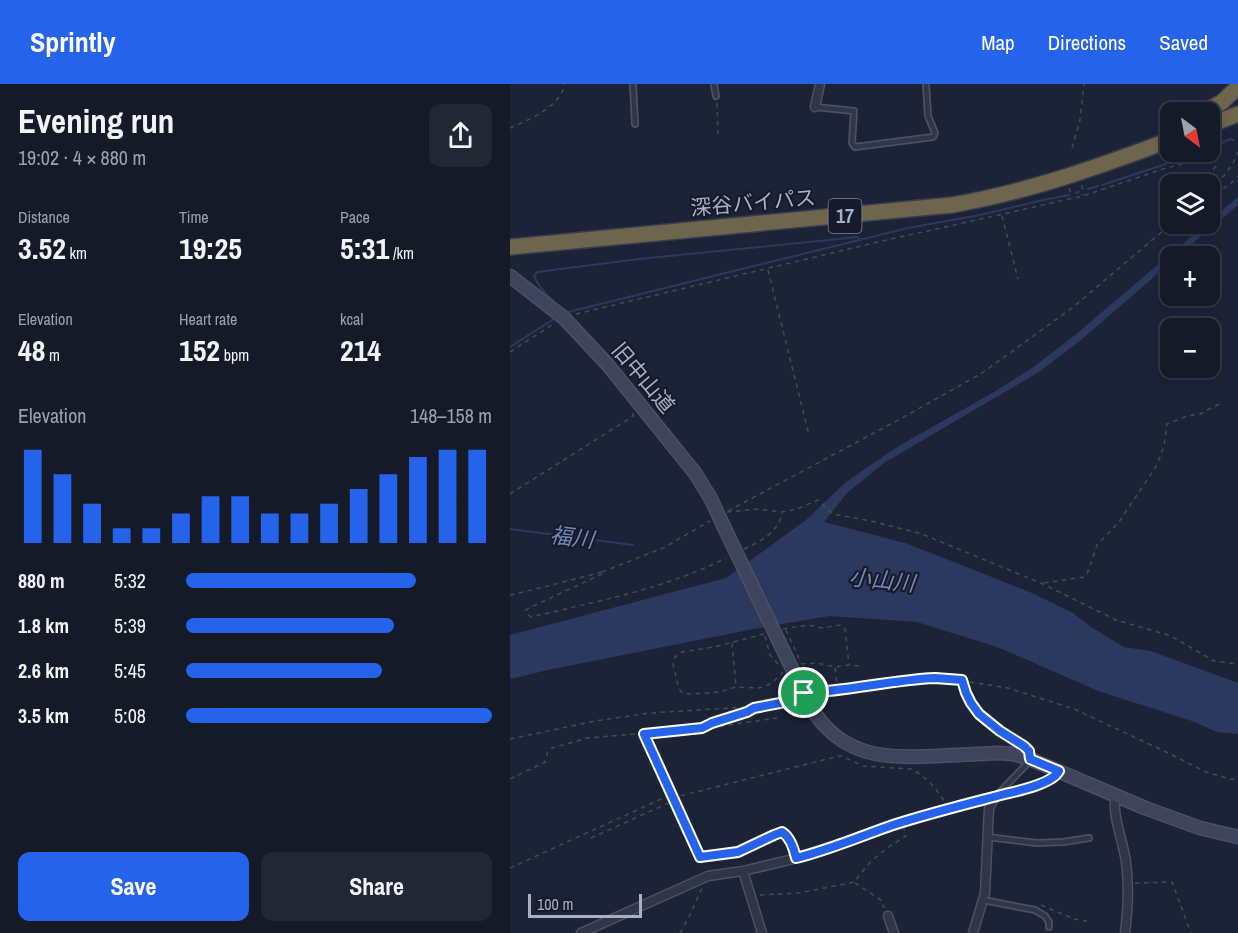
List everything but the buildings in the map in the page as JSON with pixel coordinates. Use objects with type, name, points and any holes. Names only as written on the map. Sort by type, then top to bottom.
[{"type":"highway","points":[[1220,103],[1238,87]]},
{"type":"highway","points":[[1220,121],[1238,114]]},
{"type":"highway","name":"17","points":[[1067,181],[1093,163],[1160,134]]},
{"type":"highway","name":"深谷バイパス","points":[[510,247],[952,205],[1067,181],[1160,144]]},
{"type":"street","points":[[815,107],[820,84]]},
{"type":"street","name":"旧中山道","points":[[510,276],[564,318],[603,359],[688,464],[711,499],[718,522],[805,696],[824,724],[836,735],[850,745],[879,755],[906,757],[1013,754],[1191,825],[1238,837]]},
{"type":"street","points":[[581,933],[708,876],[743,871],[796,858],[902,822],[1045,782],[1054,778],[1059,771]]},
{"type":"street","points":[[973,933],[984,900],[989,808],[996,796]]},
{"type":"street","points":[[1116,797],[1115,809],[1126,861],[1128,883],[1125,933]]},
{"type":"street","points":[[743,871],[762,933]]},
{"type":"street","points":[[888,916],[894,933]]},
{"type":"lane","points":[[633,84],[636,124]]},
{"type":"lane","points":[[714,84],[716,96]]},
{"type":"lane","points":[[815,107],[854,111],[852,143],[855,147],[933,137],[935,133],[926,109],[926,84]]},
{"type":"lane","points":[[805,696],[925,679],[962,680],[966,693],[979,714],[1029,751],[1030,759],[1025,766],[996,796]]},
{"type":"lane","points":[[988,837],[1036,843],[1089,838]]},
{"type":"lane","points":[[984,900],[1035,910],[1045,915],[1049,927]]},
{"type":"path","points":[[510,128],[553,105],[565,84]]},
{"type":"path","points":[[1072,148],[1080,120],[1084,84]]},
{"type":"path","points":[[716,96],[718,136]]},
{"type":"path","points":[[1220,180],[1230,169],[1238,152]]},
{"type":"path","points":[[510,352],[574,314],[1083,196],[1209,157],[1215,159],[1217,163],[1209,174]]},
{"type":"path","points":[[1220,192],[1238,176]]},
{"type":"path","points":[[1067,181],[1073,198]]},
{"type":"path","points":[[1082,184],[1083,196]]},
{"type":"path","points":[[1002,215],[1018,279]]},
{"type":"path","points":[[1160,234],[1103,283],[1007,356],[947,393],[728,512],[758,509],[782,512],[818,501],[832,513],[922,534],[1043,584],[1116,620],[1171,636],[1214,661],[1238,664]]},
{"type":"path","points":[[768,268],[809,435]]},
{"type":"path","points":[[1043,584],[1084,577],[1087,574],[1097,545],[1119,522],[1157,465],[1164,447],[1167,424],[1187,416],[1200,414],[1219,404]]},
{"type":"path","points":[[510,494],[633,416],[633,411]]},
{"type":"path","points":[[744,549],[772,533],[780,521],[782,512]]},
{"type":"path","points":[[510,595],[602,572],[663,548],[718,522]]},
{"type":"path","points":[[602,572],[603,574],[529,608],[526,610],[527,614],[531,617],[635,593],[684,577],[728,557]]},
{"type":"path","points":[[777,631],[808,625],[822,628],[835,625],[843,627],[849,665]]},
{"type":"path","points":[[785,629],[801,664]]},
{"type":"path","points":[[770,632],[732,643],[682,652],[675,657],[673,664],[679,689],[683,693],[701,694],[736,687],[753,689],[764,687],[801,664],[817,663],[835,667],[859,666]]},
{"type":"path","points":[[764,634],[770,655],[791,670]]},
{"type":"path","points":[[732,643],[736,687]]},
{"type":"path","points":[[835,667],[838,688]]},
{"type":"path","points":[[962,680],[1008,688],[1074,709],[1206,771],[1230,779],[1238,779]]},
{"type":"path","points":[[702,728],[754,708],[805,696]]},
{"type":"path","points":[[510,739],[595,721],[650,713],[755,706],[805,696]]},
{"type":"path","points":[[510,779],[542,765],[548,751],[552,748],[587,738],[702,728],[777,718]]},
{"type":"path","points":[[644,734],[708,876],[680,933]]},
{"type":"path","points":[[591,838],[673,800],[842,756],[863,766],[911,769],[917,772],[939,793],[947,809]]},
{"type":"path","points":[[510,868],[671,795]]},
{"type":"path","points":[[750,897],[799,893],[854,882],[871,861],[906,836],[902,822]]},
{"type":"path","points":[[700,857],[738,852],[782,832],[786,835],[796,858]]},
{"type":"path","points":[[854,882],[880,900],[888,916]]},
{"type":"path","points":[[1128,883],[1172,882],[1191,933]]},
{"type":"path","points":[[1035,910],[1041,905],[1074,919],[1087,921]]},
{"type":"water","points":[[1238,197],[1238,205],[1220,220],[1220,212]]},
{"type":"water","points":[[1194,234],[1204,234],[1190,246],[1180,246]]},
{"type":"water","name":"小山川","points":[[1160,263],[1160,272],[1081,340],[1039,372],[884,463],[847,493],[824,522],[905,543],[954,562],[1032,593],[1073,613],[1124,647],[1151,651],[1238,683],[1238,734],[1217,732],[1192,721],[1098,691],[1000,648],[917,622],[829,616],[510,679],[510,635],[726,578],[806,520],[846,482],[897,447],[1032,368]]},
{"type":"waterway","points":[[1220,144],[1230,139],[1234,140]]},
{"type":"waterway","points":[[1102,185],[1172,162]]},
{"type":"waterway","points":[[1088,189],[1098,186]]},
{"type":"waterway","points":[[564,313],[908,228],[1069,195]]},
{"type":"waterway","points":[[558,306],[544,292],[534,276],[537,272],[639,259],[858,237],[860,240]]},
{"type":"waterway","points":[[510,347],[554,319]]},
{"type":"waterway","name":"福川","points":[[510,529],[633,545]]},
{"type":"route","points":[[935,678],[962,680],[971,703],[987,722],[1024,746],[1029,751],[1030,759],[1059,771],[1054,778],[1045,782],[902,822],[806,856],[796,858],[786,835],[782,832],[738,852],[700,857],[644,734],[702,728],[754,708],[806,698],[804,693],[838,691],[935,678]]}]
